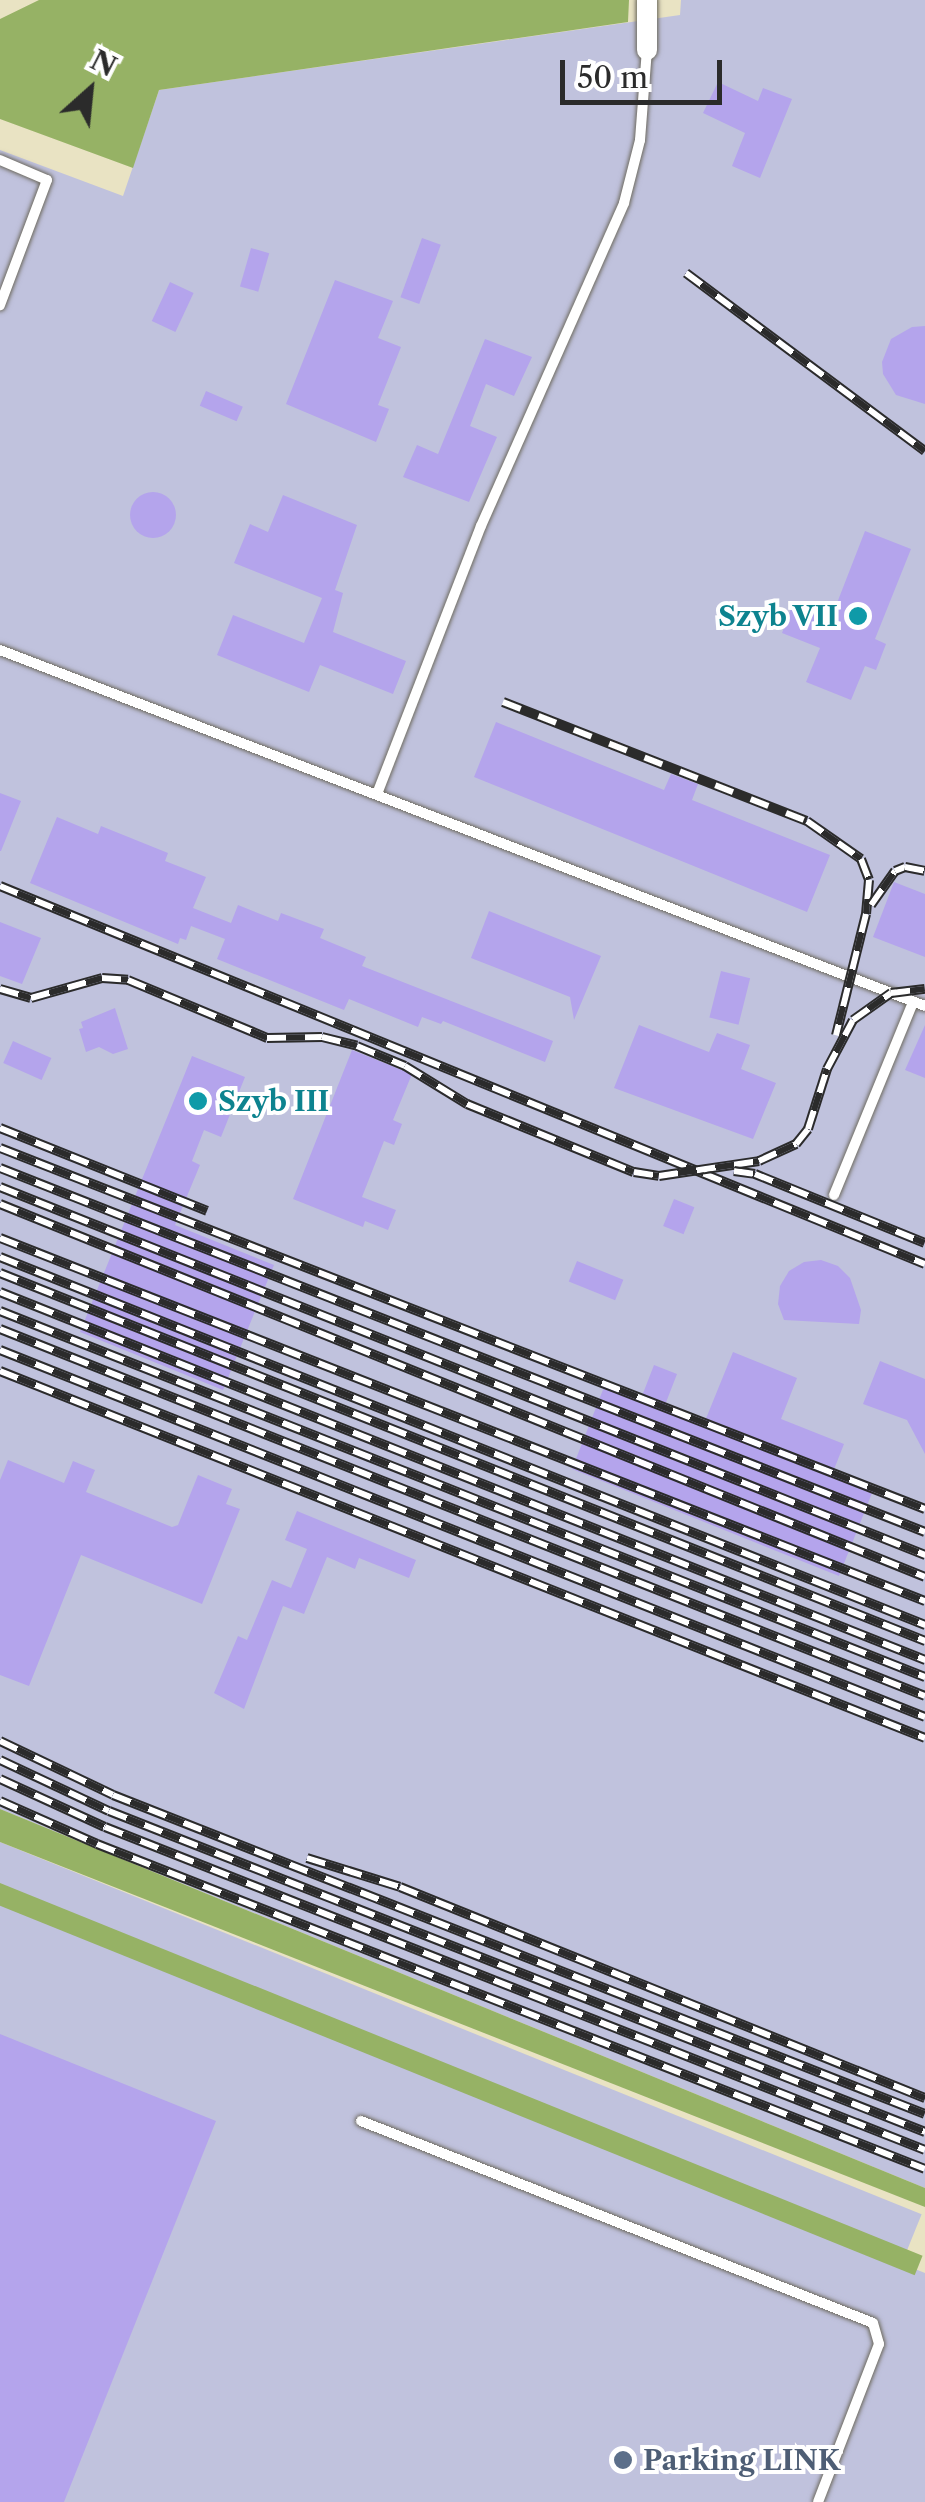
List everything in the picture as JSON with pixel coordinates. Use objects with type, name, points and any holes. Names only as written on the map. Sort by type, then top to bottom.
[{"type":"street","points":[[647,0],[647,50]]},
{"type":"lane","points":[[377,794],[481,526],[624,202],[640,140],[647,50]]},
{"type":"lane","points":[[0,160],[46,180],[0,304]]},
{"type":"lane","points":[[0,650],[925,1006]]},
{"type":"lane","points":[[834,1195],[913,1002]]},
{"type":"lane","points":[[362,2122],[872,2323],[878,2344],[818,2502]]},
{"type":"shaded area","points":[[681,0],[925,0],[925,2188],[0,1809],[0,150],[123,196],[159,90],[680,15]]},
{"type":"shaded area","points":[[0,1842],[922,2214],[906,2252],[0,1886]]},
{"type":"shaded area","points":[[0,1904],[925,2273],[925,2502],[0,2502]]},
{"type":"green space","points":[[39,0],[629,0],[628,22],[159,90],[133,168],[0,119],[0,19]]},
{"type":"green space","points":[[0,1809],[925,2188],[925,2207],[0,1842]]},
{"type":"green space","points":[[0,1883],[923,2256],[915,2275],[0,1906]]},
{"type":"building","points":[[718,82],[758,101],[763,88],[792,99],[760,178],[732,166],[745,133],[703,113]]},
{"type":"building","points":[[422,238],[441,245],[419,304],[400,297]]},
{"type":"building","points":[[251,248],[269,253],[258,292],[240,286]]},
{"type":"building","points":[[335,280],[393,301],[378,338],[401,347],[378,405],[389,409],[376,442],[286,404]]},
{"type":"building","points":[[170,282],[194,293],[175,332],[152,321]]},
{"type":"building","points":[[925,326],[925,404],[896,395],[883,374],[882,362],[891,339],[912,327]]},
{"type":"building","points":[[485,339],[532,357],[514,396],[486,384],[470,426],[497,437],[469,502],[403,477],[417,445],[438,454]]},
{"type":"building","points":[[206,391],[243,407],[237,421],[200,406]]},
{"type":"building","points":[[153,492],[169,499],[176,515],[169,531],[153,538],[137,531],[130,515],[137,499]]},
{"type":"building","points":[[283,495],[357,525],[335,590],[343,593],[333,632],[406,661],[393,694],[320,665],[309,692],[217,655],[233,615],[304,643],[322,598],[234,563],[250,524],[268,532]]},
{"type":"building","name":"Szyb VII","points":[[865,531],[911,549],[875,639],[886,644],[876,670],[865,666],[851,700],[806,682],[820,648],[782,633],[792,606],[830,621]]},
{"type":"building","points":[[496,722],[664,790],[671,774],[698,784],[692,800],[830,855],[807,912],[474,777]]},
{"type":"building","points":[[0,793],[21,801],[1,851],[0,851]]},
{"type":"building","points":[[57,817],[98,834],[101,826],[168,853],[165,861],[206,877],[193,908],[231,923],[238,905],[278,921],[281,913],[324,929],[320,938],[366,957],[362,966],[553,1041],[545,1062],[443,1021],[441,1024],[422,1017],[418,1027],[349,999],[344,1010],[217,959],[225,939],[191,926],[186,940],[180,938],[178,944],[30,883]]},
{"type":"building","points":[[894,882],[925,894],[925,957],[873,937]]},
{"type":"building","points":[[489,911],[601,956],[574,1020],[570,997],[471,958]]},
{"type":"building","points":[[0,922],[41,938],[22,984],[0,976]]},
{"type":"building","points":[[721,971],[750,978],[738,1025],[709,1018]]},
{"type":"building","points":[[115,1008],[128,1049],[113,1054],[99,1047],[86,1052],[79,1029],[83,1028],[81,1022]]},
{"type":"building","points":[[639,1025],[709,1052],[717,1033],[750,1045],[741,1069],[776,1083],[753,1139],[614,1088]]},
{"type":"building","points":[[925,1025],[925,1078],[905,1070]]},
{"type":"building","points":[[13,1041],[51,1058],[42,1080],[3,1063]]},
{"type":"building","points":[[352,1050],[412,1074],[393,1120],[402,1124],[394,1145],[384,1141],[362,1197],[396,1210],[388,1230],[365,1221],[363,1227],[293,1199]]},
{"type":"building","points":[[192,1056],[245,1077],[221,1137],[204,1130],[192,1161],[200,1165],[175,1225],[274,1265],[223,1390],[80,1332]]},
{"type":"building","points":[[674,1199],[694,1207],[684,1234],[663,1226]]},
{"type":"building","points":[[821,1260],[838,1266],[850,1278],[861,1310],[859,1324],[784,1320],[778,1304],[780,1286],[789,1271],[804,1262]]},
{"type":"building","points":[[577,1261],[623,1280],[615,1300],[569,1281]]},
{"type":"building","points":[[733,1352],[797,1378],[781,1419],[844,1444],[833,1472],[874,1488],[839,1576],[572,1469],[606,1382],[642,1396],[654,1365],[677,1374],[665,1405],[705,1421]]},
{"type":"building","points":[[880,1361],[925,1379],[925,1454],[907,1420],[863,1404]]},
{"type":"building","points":[[8,1460],[64,1483],[73,1461],[95,1470],[86,1492],[172,1527],[178,1525],[198,1475],[232,1489],[226,1504],[240,1509],[202,1604],[81,1555],[29,1686],[0,1675],[0,1480]]},
{"type":"building","points":[[297,1511],[416,1560],[409,1578],[359,1558],[355,1569],[327,1557],[304,1614],[283,1606],[244,1709],[214,1693],[238,1636],[247,1640],[272,1580],[291,1588],[307,1549],[285,1540]]},
{"type":"building","points":[[0,2034],[216,2121],[64,2502],[0,2502]]},
{"type":"railway","points":[[686,273],[925,451]]},
{"type":"railway","points":[[503,702],[807,821],[861,859],[869,880],[866,914],[836,1035]]},
{"type":"railway","points":[[871,905],[895,871],[905,867],[925,871]]},
{"type":"railway","points":[[0,886],[925,1264]]},
{"type":"railway","points":[[0,989],[31,998],[102,978],[128,980],[267,1038],[322,1037],[357,1046],[405,1066],[467,1104],[634,1172],[659,1176],[759,1161],[796,1144],[808,1129],[827,1069],[853,1020],[891,993],[925,989]]},
{"type":"railway","points":[[0,1128],[207,1211]]},
{"type":"railway","points":[[0,1148],[925,1509]]},
{"type":"railway","points":[[0,1168],[925,1532]]},
{"type":"railway","points":[[734,1171],[755,1174],[925,1243]]},
{"type":"railway","points":[[0,1187],[925,1555]]},
{"type":"railway","points":[[0,1204],[925,1577]]},
{"type":"railway","points":[[0,1238],[925,1601]]},
{"type":"railway","points":[[0,1257],[925,1625]]},
{"type":"railway","points":[[0,1273],[925,1641]]},
{"type":"railway","points":[[0,1292],[925,1660]]},
{"type":"railway","points":[[0,1311],[925,1677]]},
{"type":"railway","points":[[0,1329],[925,1696]]},
{"type":"railway","points":[[0,1350],[925,1717]]},
{"type":"railway","points":[[0,1371],[925,1738]]},
{"type":"railway","points":[[0,1741],[113,1795],[925,2114]]},
{"type":"railway","points":[[0,1760],[109,1811],[925,2132]]},
{"type":"railway","points":[[0,1779],[105,1827],[925,2150]]},
{"type":"railway","points":[[0,1801],[97,1844],[925,2169]]},
{"type":"railway","points":[[307,1858],[400,1887],[925,2098]]},
{"type":"place","name":"Szyb VII","points":[[858,616]]},
{"type":"place","name":"Szyb III","points":[[198,1101]]},
{"type":"place","name":"Parking LINK","points":[[623,2460]]}]
